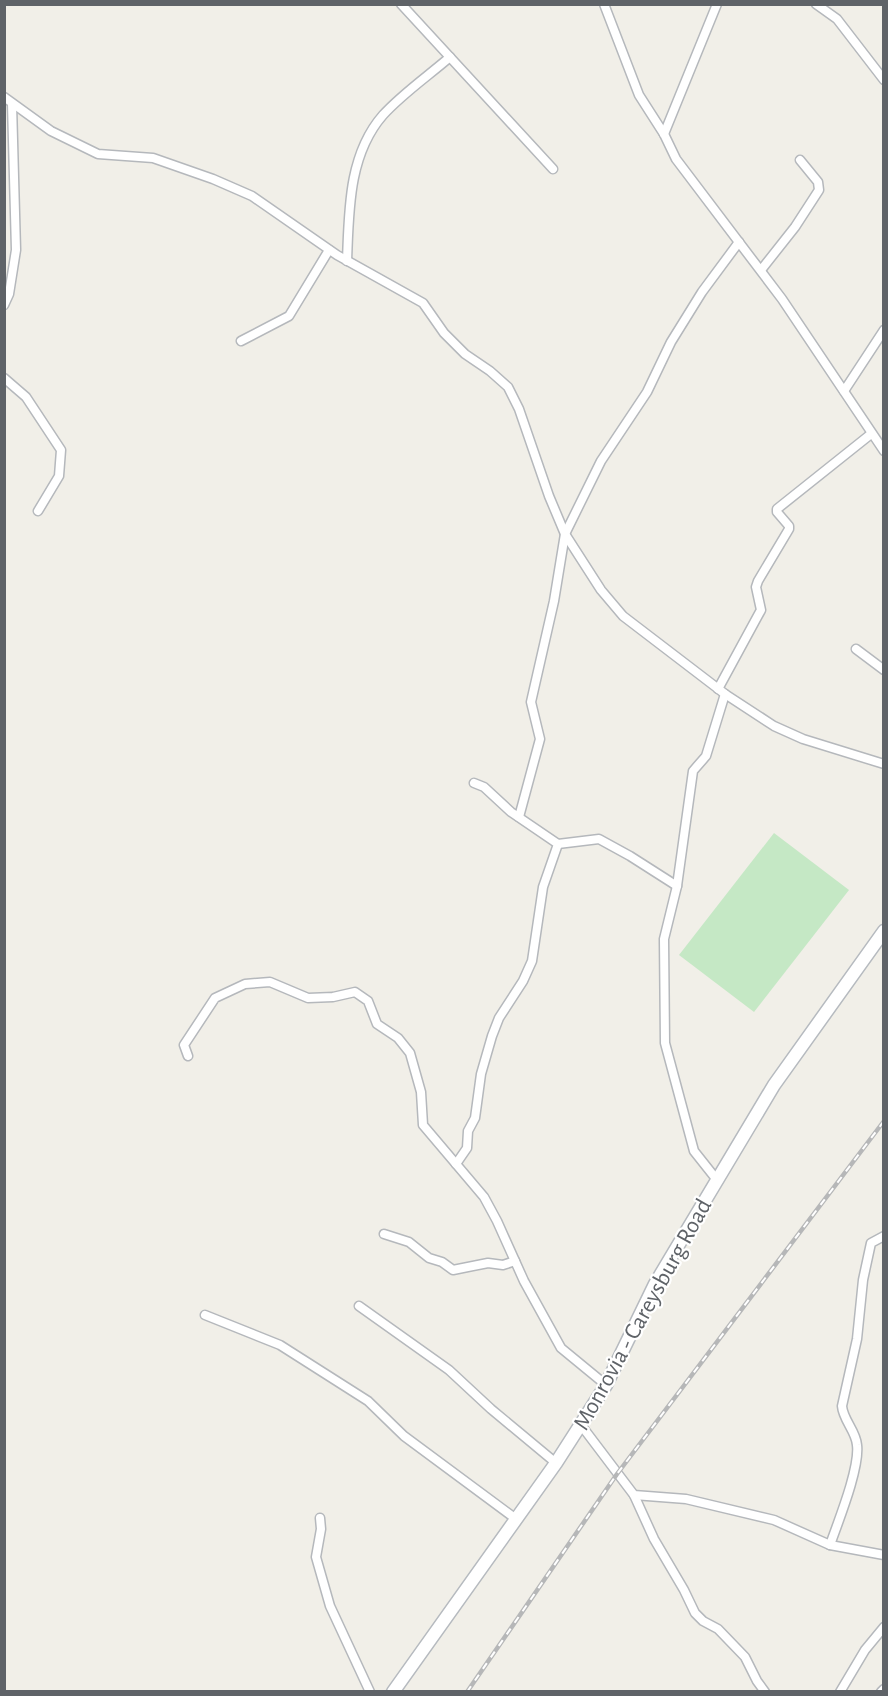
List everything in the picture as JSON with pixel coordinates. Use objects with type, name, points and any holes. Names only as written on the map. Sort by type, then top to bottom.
[{"type":"main road","name":"Monrovia - Careysburg Road","points":[[393,1692],[581,1425],[606,1385],[655,1284],[774,1085],[884,931]]},
{"type":"street","points":[[415,4],[403,7],[553,169]]},
{"type":"street","points":[[604,4],[639,95],[664,134],[676,159],[761,270],[884,451]]},
{"type":"street","points":[[664,134],[717,4]]},
{"type":"street","points":[[816,4],[837,19],[884,80]]},
{"type":"street","points":[[347,261],[349,197],[362,148],[372,129],[384,115],[450,57]]},
{"type":"street","points":[[4,97],[51,131],[98,154],[153,158],[213,179],[252,196],[347,261],[423,303],[444,333],[465,354],[508,387],[519,409],[549,496],[565,534],[601,590],[623,616],[722,691],[774,726],[884,764]]},
{"type":"street","points":[[4,305],[9,294],[16,250],[12,105]]},
{"type":"street","points":[[761,270],[795,227],[819,190],[818,182],[800,160]]},
{"type":"street","points":[[519,817],[540,739],[531,702],[554,601],[565,534],[601,461],[647,392],[671,342],[702,292],[739,242]]},
{"type":"street","points":[[241,341],[289,316],[330,250]]},
{"type":"street","points":[[844,391],[884,330]]},
{"type":"street","points":[[4,378],[26,397],[61,450],[59,476],[38,511]]},
{"type":"street","points":[[717,1180],[694,1151],[664,1043],[664,939],[677,886],[693,771],[706,756],[722,691],[760,610],[756,587],[758,581],[789,529],[777,512],[777,508],[871,434]]},
{"type":"street","points":[[856,649],[884,670]]},
{"type":"street","points":[[474,783],[484,787],[503,806],[558,844],[599,839],[677,886]]},
{"type":"street","points":[[456,1164],[467,1148],[468,1131],[475,1118],[481,1074],[499,1017],[523,981],[532,962],[543,887],[558,844]]},
{"type":"street","points":[[188,1056],[184,1045],[215,998],[244,984],[270,981],[308,998],[333,997],[355,992],[368,1001],[377,1024],[398,1038],[410,1053],[421,1092],[423,1125],[484,1197],[536,1305],[561,1348],[606,1385]]},
{"type":"street","points":[[384,1234],[409,1242],[429,1258],[442,1262],[453,1270],[488,1263],[503,1265],[515,1261]]},
{"type":"street","points":[[830,1545],[850,1486],[857,1451],[852,1426],[842,1406],[857,1339],[863,1280],[871,1243],[884,1236]]},
{"type":"street","points":[[359,1306],[449,1370],[499,1416],[556,1463]]},
{"type":"street","points":[[205,1315],[280,1345],[368,1401],[404,1436],[516,1519]]},
{"type":"street","points":[[581,1425],[634,1495],[654,1539],[695,1613],[718,1629],[746,1657],[765,1692]]},
{"type":"street","points":[[634,1495],[686,1499],[774,1520],[830,1545],[884,1555]]},
{"type":"street","points":[[320,1518],[321,1529],[316,1557],[330,1606],[370,1692]]},
{"type":"street","points":[[840,1692],[866,1650],[884,1627]]},
{"type":"green space","points":[[774,833],[849,890],[754,1012],[679,955]]},
{"type":"railway","points":[[467,1692],[617,1474],[884,1121]]}]
